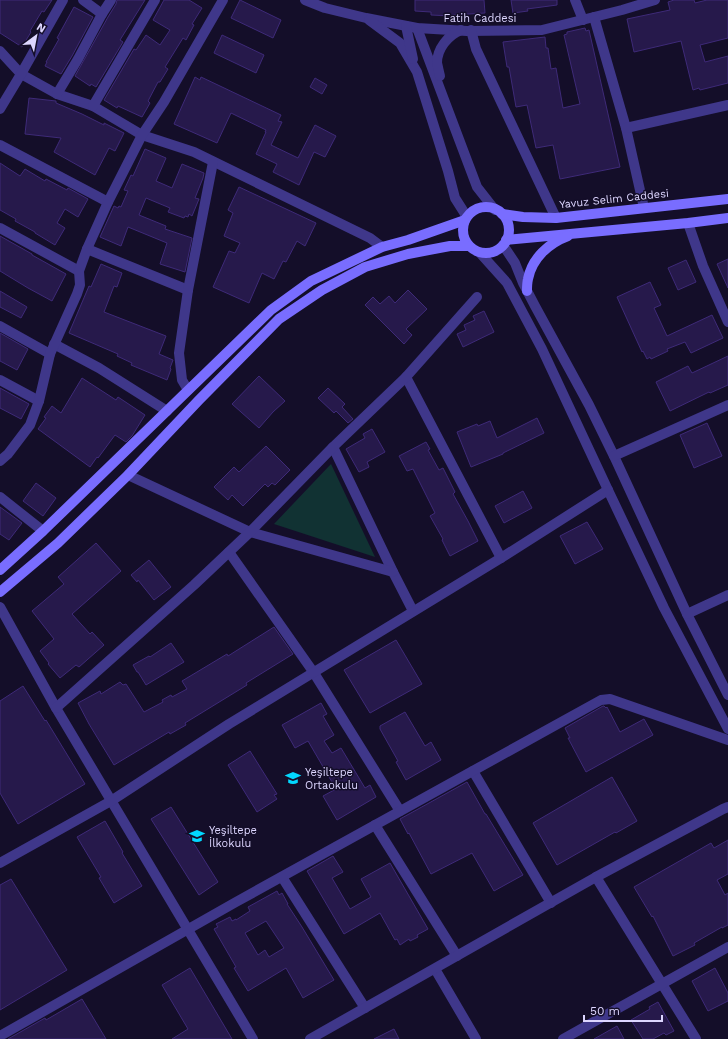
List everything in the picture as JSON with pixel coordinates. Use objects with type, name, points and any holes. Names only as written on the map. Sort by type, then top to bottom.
[{"type":"main road","name":"Yavuz Selim Caddesi","points":[[498,212],[534,218],[556,218],[728,199]]},
{"type":"main road","points":[[0,570],[271,310],[311,281],[382,247],[408,240],[466,218],[475,210],[481,208],[488,208],[498,212],[506,220],[508,235],[501,248],[488,254],[480,253],[468,246],[463,234],[463,227],[466,218]]},
{"type":"main road","points":[[505,242],[577,233],[728,218]]},
{"type":"main road","points":[[527,291],[528,279],[532,266],[539,254],[552,244],[577,233]]},
{"type":"main road","points":[[0,592],[58,543],[128,475],[279,319],[322,290],[365,267],[408,254],[450,246],[468,246]]},
{"type":"street","points":[[0,109],[63,0]]},
{"type":"street","points":[[83,0],[102,14]]},
{"type":"street","points":[[58,94],[111,0]]},
{"type":"street","points":[[93,106],[155,0]]},
{"type":"street","points":[[0,461],[8,454],[30,425],[39,401],[52,349],[80,285],[79,271],[108,202],[142,135],[164,102],[223,0]]},
{"type":"street","name":"Fatih Caddesi","points":[[305,0],[325,8],[406,26],[417,28],[466,30],[542,30],[655,0]]},
{"type":"street","points":[[575,0],[583,20]]},
{"type":"street","points":[[594,17],[626,128],[644,208]]},
{"type":"street","points":[[366,18],[400,43],[417,72]]},
{"type":"street","points":[[406,26],[417,72],[456,198],[466,218]]},
{"type":"street","points":[[417,28],[477,187],[498,212]]},
{"type":"street","points":[[453,124],[437,62],[440,50],[445,42],[455,33],[466,30],[556,218]]},
{"type":"street","points":[[0,51],[21,74],[58,94],[93,106],[142,135],[194,152],[370,238],[382,247]]},
{"type":"street","points":[[626,128],[728,105]]},
{"type":"street","points":[[0,145],[108,202]]},
{"type":"street","points":[[188,390],[182,380],[179,353],[188,290],[213,162]]},
{"type":"street","points":[[688,223],[703,266],[728,322]]},
{"type":"street","points":[[0,228],[79,271]]},
{"type":"street","points":[[505,242],[527,291],[589,405],[687,614],[728,695]]},
{"type":"street","points":[[87,249],[188,290]]},
{"type":"street","points":[[480,253],[507,283],[518,302],[542,349],[664,608],[728,729]]},
{"type":"street","points":[[56,708],[194,585],[250,532],[333,447],[406,377],[477,297]]},
{"type":"street","points":[[0,326],[99,368],[167,411]]},
{"type":"street","points":[[406,377],[501,558]]},
{"type":"street","points":[[0,380],[39,401]]},
{"type":"street","points":[[614,456],[728,405]]},
{"type":"street","points":[[333,447],[413,612]]},
{"type":"street","points":[[128,475],[250,532],[393,572]]},
{"type":"street","points":[[0,863],[111,801],[230,724],[501,558],[608,490]]},
{"type":"street","points":[[0,497],[43,530]]},
{"type":"street","points":[[229,552],[314,673],[400,811]]},
{"type":"street","points":[[687,614],[728,595]]},
{"type":"street","points":[[0,607],[56,708],[253,1039]]},
{"type":"street","points":[[0,1036],[601,700],[610,699],[728,740]]},
{"type":"street","points":[[473,771],[551,903]]},
{"type":"street","points":[[310,1039],[726,806]]},
{"type":"street","points":[[375,825],[458,956]]},
{"type":"street","points":[[282,877],[365,1008]]},
{"type":"street","points":[[596,878],[696,1039]]},
{"type":"street","points":[[563,1039],[728,947]]},
{"type":"street","points":[[434,969],[476,1039]]},
{"type":"green space","points":[[331,464],[375,557],[274,524]]},
{"type":"building","points":[[0,0],[52,0],[44,12],[42,11],[22,47],[0,33]]},
{"type":"building","points":[[117,0],[145,0],[120,40],[123,42],[96,87],[91,84],[90,86],[75,76]]},
{"type":"building","points":[[164,0],[189,0],[202,8],[192,24],[194,25],[186,40],[183,38],[165,67],[168,69],[160,82],[158,82],[148,101],[150,103],[142,117],[118,106],[117,108],[104,100],[134,49],[136,50],[146,35],[160,45],[170,30],[153,20]]},
{"type":"building","points":[[240,0],[281,20],[273,38],[231,18]]},
{"type":"building","points":[[415,0],[484,0],[485,13],[452,16],[431,15],[431,12],[415,11]]},
{"type":"building","points":[[511,0],[557,0],[557,5],[527,9],[528,11],[513,13]]},
{"type":"building","points":[[674,0],[694,0],[695,3],[707,0],[728,0],[728,38],[700,45],[705,62],[728,56],[728,83],[700,90],[699,88],[693,90],[681,41],[634,52],[627,19],[670,10],[668,2]]},
{"type":"building","points":[[74,7],[93,17],[61,74],[45,66],[59,39],[57,38]]},
{"type":"building","points":[[585,28],[586,31],[589,30],[620,167],[560,179],[553,145],[536,148],[527,105],[516,107],[503,42],[545,37],[551,69],[556,68],[563,108],[580,104],[564,35],[567,34],[567,32]]},
{"type":"building","points":[[222,35],[264,55],[256,73],[214,53]]},
{"type":"building","points":[[195,77],[200,80],[201,77],[281,115],[278,121],[282,122],[271,145],[298,158],[315,125],[336,136],[325,157],[314,152],[299,185],[273,172],[277,164],[256,154],[266,130],[231,113],[217,143],[174,124]]},
{"type":"building","points":[[315,78],[327,85],[322,94],[310,87]]},
{"type":"building","points":[[29,98],[56,101],[56,103],[124,133],[115,151],[109,148],[95,175],[54,152],[61,138],[25,134]]},
{"type":"building","points":[[145,149],[166,158],[156,181],[172,188],[182,164],[204,173],[195,198],[199,199],[192,216],[189,214],[188,217],[185,216],[184,218],[168,212],[170,208],[146,198],[139,215],[166,226],[165,229],[192,238],[185,272],[160,264],[167,243],[128,227],[121,246],[100,237],[114,206],[118,208],[119,206],[121,207],[128,191],[124,190],[131,175],[133,176]]},
{"type":"building","points":[[0,163],[20,176],[25,169],[45,181],[46,179],[67,190],[68,188],[88,199],[78,217],[65,209],[57,223],[65,228],[55,245],[15,221],[16,219],[0,210]]},
{"type":"building","points":[[239,187],[316,223],[305,246],[297,241],[286,262],[283,261],[274,279],[262,273],[249,303],[213,287],[229,251],[235,253],[240,243],[224,236],[233,213],[228,210]]},
{"type":"building","points":[[0,236],[66,274],[52,301],[0,271]]},
{"type":"building","points":[[728,259],[728,288],[717,264]]},
{"type":"building","points":[[686,260],[696,282],[678,290],[668,268]]},
{"type":"building","points":[[101,264],[122,273],[117,287],[114,286],[104,312],[166,336],[159,354],[173,360],[167,380],[131,365],[132,363],[117,356],[118,354],[69,333],[89,286],[91,287]]},
{"type":"building","points":[[650,282],[661,305],[654,308],[667,336],[712,315],[723,338],[691,353],[685,342],[667,349],[668,351],[651,359],[650,357],[647,359],[643,351],[642,352],[617,297]]},
{"type":"building","points":[[408,290],[427,309],[406,329],[412,335],[404,344],[365,305],[373,297],[380,304],[389,296],[395,303]]},
{"type":"building","points":[[0,291],[27,307],[21,318],[0,307]]},
{"type":"building","points":[[484,311],[494,332],[463,347],[457,334],[466,330],[464,325],[475,320],[473,316]]},
{"type":"building","points":[[0,333],[28,349],[17,370],[0,361]]},
{"type":"building","points":[[728,356],[728,385],[710,393],[709,392],[670,411],[656,382],[688,366],[692,373]]},
{"type":"building","points":[[259,376],[285,401],[259,428],[232,404]]},
{"type":"building","points":[[82,378],[116,400],[118,397],[145,415],[132,436],[126,442],[115,435],[90,467],[38,429],[52,406],[61,413]]},
{"type":"building","points":[[0,388],[29,404],[21,419],[0,408]]},
{"type":"building","points":[[328,388],[345,404],[342,407],[353,419],[348,423],[336,411],[334,413],[318,398]]},
{"type":"building","points":[[537,418],[544,433],[503,454],[471,467],[457,432],[477,424],[478,426],[490,421],[497,438]]},
{"type":"building","points":[[707,423],[722,456],[694,468],[680,435]]},
{"type":"building","points":[[372,429],[385,452],[367,462],[369,467],[359,472],[346,449],[365,438],[363,434]]},
{"type":"building","points":[[426,442],[430,449],[428,450],[439,470],[443,468],[455,492],[453,494],[478,541],[450,556],[442,540],[443,539],[430,516],[435,513],[413,469],[407,471],[399,456]]},
{"type":"building","points":[[266,446],[290,470],[275,485],[272,483],[268,487],[265,484],[243,506],[232,495],[228,500],[214,487],[234,467],[239,472]]},
{"type":"building","points":[[36,483],[56,498],[43,516],[23,501]]},
{"type":"building","points":[[523,491],[532,508],[504,523],[495,506]]},
{"type":"building","points":[[0,507],[22,523],[9,540],[0,534]]},
{"type":"building","points":[[587,522],[603,549],[575,564],[560,536]]},
{"type":"building","points":[[96,543],[121,571],[72,614],[90,634],[92,632],[104,645],[79,667],[76,665],[60,678],[48,664],[49,663],[40,651],[54,639],[32,611],[64,584],[58,577]]},
{"type":"building","points":[[149,560],[171,587],[154,600],[138,580],[137,582],[131,575]]},
{"type":"building","points":[[274,627],[293,654],[246,683],[247,685],[185,723],[186,725],[170,734],[169,732],[114,765],[78,703],[100,691],[101,694],[120,682],[123,685],[126,684],[144,712],[163,702],[162,700],[171,695],[172,697],[187,689],[182,681],[227,654],[228,656]]},
{"type":"building","points":[[396,640],[422,684],[370,713],[344,670]]},
{"type":"building","points":[[171,643],[184,662],[146,685],[133,665],[149,656],[150,657]]},
{"type":"building","points":[[23,686],[45,721],[46,720],[85,784],[18,824],[0,793],[0,701]]},
{"type":"building","points":[[321,703],[327,714],[323,716],[334,735],[324,741],[332,753],[341,748],[365,788],[370,785],[376,797],[337,820],[323,796],[336,789],[308,741],[295,748],[282,725]]},
{"type":"building","points":[[603,706],[606,708],[607,707],[620,732],[644,719],[653,735],[586,772],[568,738],[570,738],[565,728]]},
{"type":"building","points":[[405,712],[425,746],[431,742],[441,760],[406,780],[396,762],[398,761],[380,729],[380,726]]},
{"type":"building","points":[[250,751],[277,794],[274,795],[277,799],[257,812],[228,765]]},
{"type":"building","points":[[612,777],[637,821],[557,865],[533,823]]},
{"type":"building","points":[[467,782],[523,875],[494,891],[472,853],[431,874],[400,819]]},
{"type":"building","points":[[171,807],[218,882],[199,895],[151,819]]},
{"type":"building","points":[[105,821],[142,886],[114,903],[99,878],[101,877],[77,837]]},
{"type":"building","points":[[728,840],[728,874],[717,880],[725,895],[728,893],[728,925],[694,943],[695,945],[673,956],[653,916],[652,917],[634,887],[711,843],[714,848]]},
{"type":"building","points":[[333,856],[343,872],[332,878],[350,909],[371,897],[361,879],[390,863],[428,929],[417,935],[418,937],[410,941],[409,939],[400,945],[397,939],[395,940],[380,913],[344,934],[307,871]]},
{"type":"building","points":[[11,879],[67,970],[0,1010],[0,885]]},
{"type":"building","points":[[277,891],[279,895],[282,893],[287,904],[334,980],[303,998],[286,968],[248,991],[234,968],[236,967],[214,929],[218,927],[216,924],[230,917],[232,921],[236,920],[250,911],[248,907]],"holes":[[[266,921],[284,948],[269,957],[265,950],[258,955],[245,933]]]},
{"type":"building","points":[[190,968],[232,1039],[172,1039],[188,1029],[162,985]]},
{"type":"building","points":[[715,968],[728,993],[728,1001],[708,1011],[692,981]]},
{"type":"building","points":[[82,999],[106,1039],[8,1039],[45,1018],[46,1020]]},
{"type":"building","points":[[658,1002],[674,1031],[666,1035],[664,1033],[653,1039],[643,1039],[631,1020],[650,1009],[649,1007]]},
{"type":"building","points":[[617,1026],[624,1039],[594,1039]]},
{"type":"building","points":[[394,1029],[399,1039],[374,1039]]},
{"type":"place","name":"Yeşiltepe Ortaokulu","points":[[293,778]]},
{"type":"place","name":"Yeşiltepe İlkokulu","points":[[197,836]]}]
